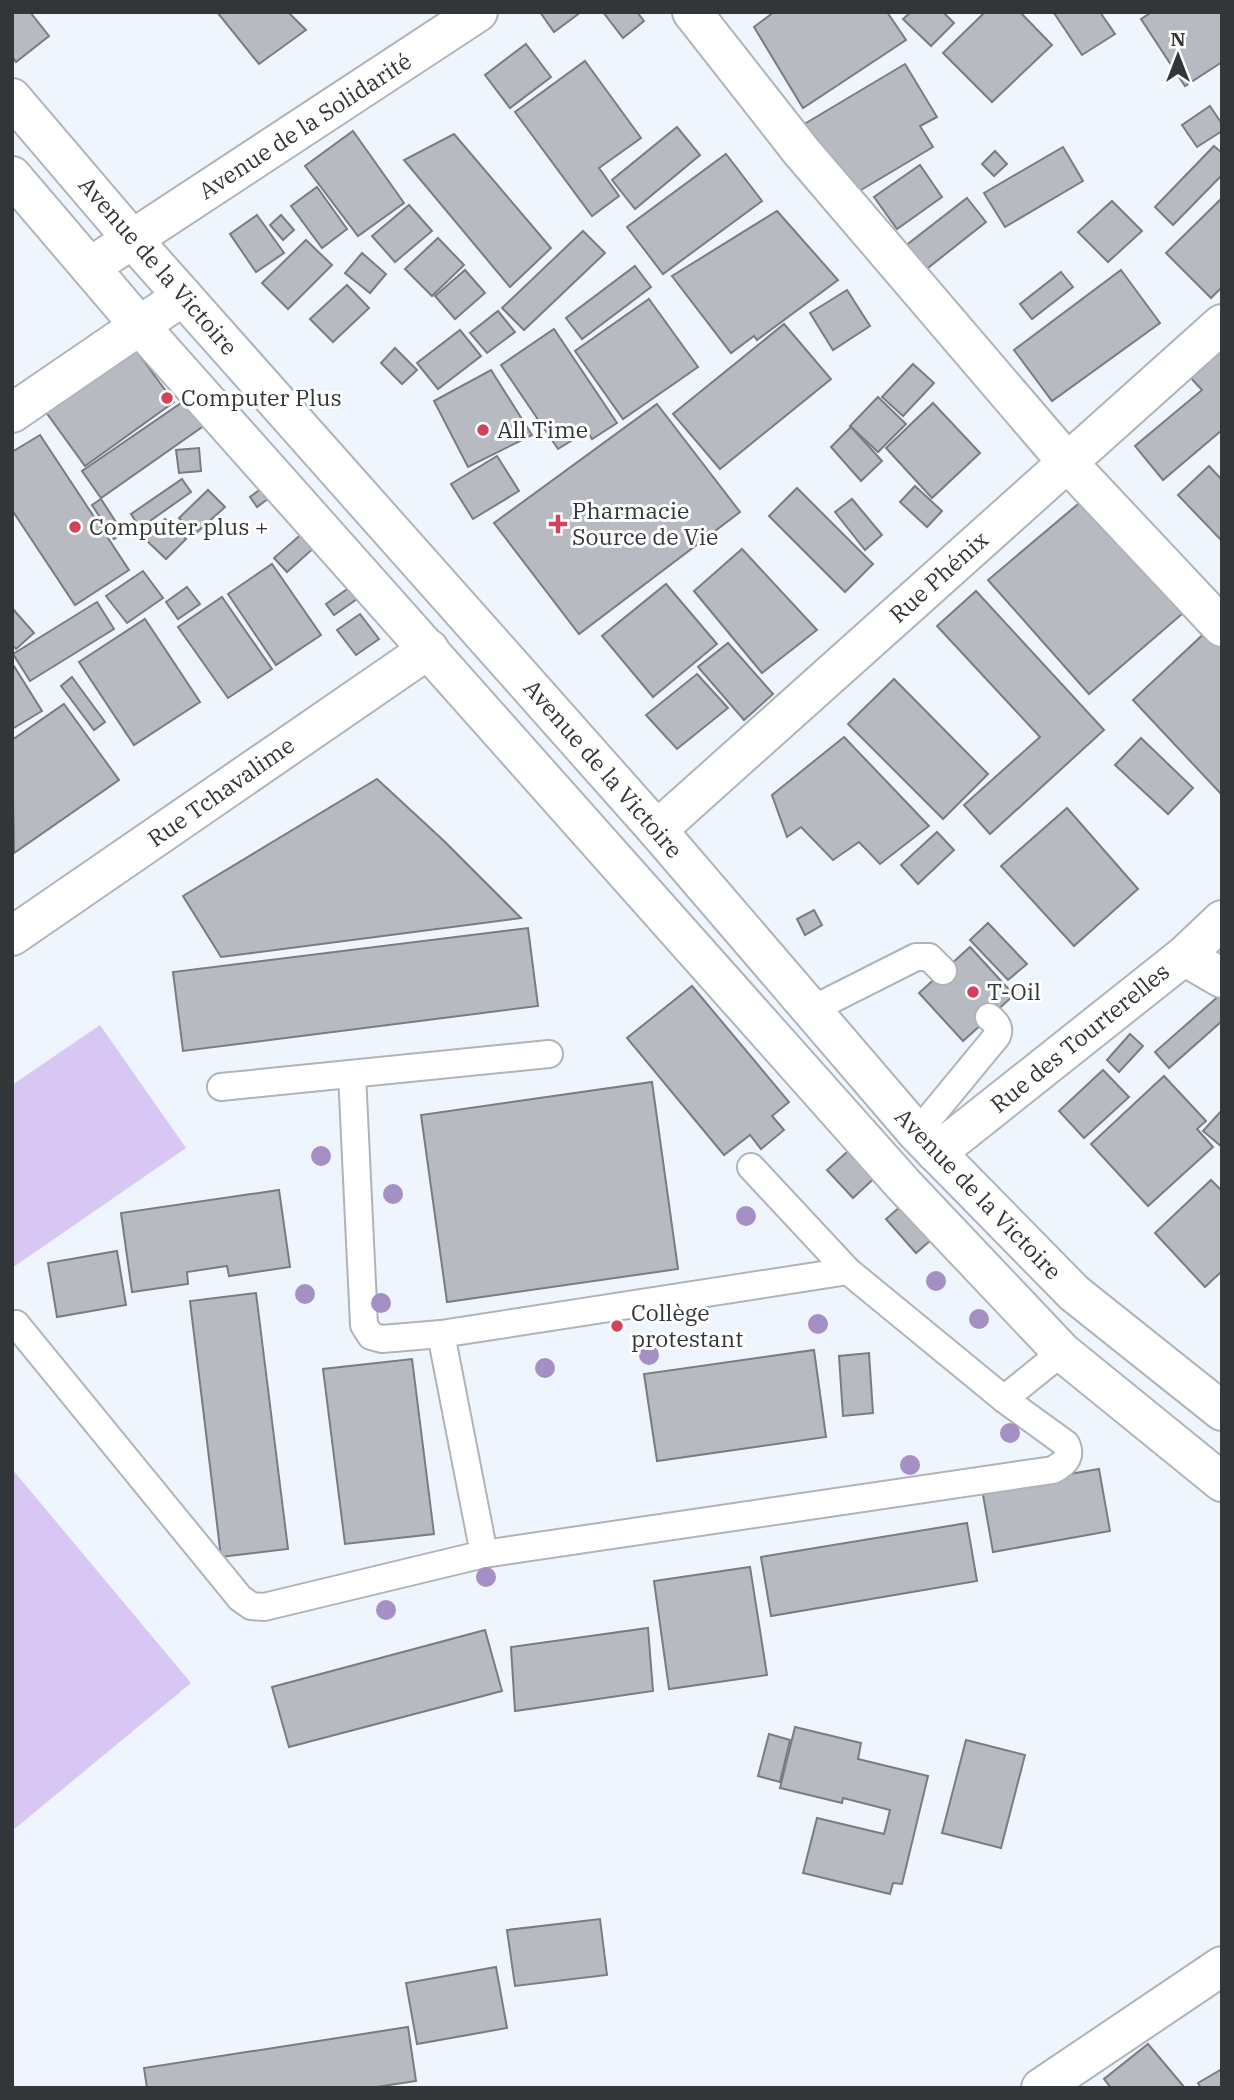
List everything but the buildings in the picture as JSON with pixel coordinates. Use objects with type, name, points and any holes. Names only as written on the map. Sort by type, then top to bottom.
[{"type":"main road","name":"Avenue de la Solidarité","points":[[90,267],[478,12]]},
{"type":"main road","points":[[692,12],[801,151],[1067,462],[1222,627]]},
{"type":"main road","name":"Avenue de la Victoire","points":[[12,98],[133,240],[657,830],[927,1143],[1074,1293],[1222,1412]]},
{"type":"main road","name":"Avenue de la Victoire","points":[[12,176],[139,325],[903,1184],[1062,1352],[1222,1482]]},
{"type":"main road","points":[[12,413],[183,296]]},
{"type":"main road","name":"Rue Phénix","points":[[657,830],[1222,324]]},
{"type":"main road","name":"Rue Tchavalime","points":[[12,936],[429,649]]},
{"type":"main road","name":"Rue des Tourterelles","points":[[927,1143],[1184,956],[1222,919]]},
{"type":"main road","points":[[1184,956],[1222,978]]},
{"type":"main road","points":[[1041,2088],[1222,1966]]},
{"type":"lane","points":[[811,1010],[916,957],[929,957],[943,971]]},
{"type":"lane","points":[[927,1143],[999,1032],[997,1024],[989,1017]]},
{"type":"lane","points":[[220,1087],[550,1054]]},
{"type":"lane","points":[[352,1074],[364,1325],[371,1336],[382,1339],[441,1334],[848,1271]]},
{"type":"lane","points":[[16,1324],[240,1598],[251,1606],[264,1606],[484,1554],[1053,1470],[1069,1457],[1066,1444],[1004,1399],[848,1271],[751,1167]]},
{"type":"lane","points":[[441,1334],[484,1554]]},
{"type":"lane","points":[[1004,1399],[1062,1352]]},
{"type":"shaded area","points":[[100,1025],[186,1148],[12,1268],[12,1085]]},
{"type":"shaded area","points":[[12,1469],[191,1683],[12,1831]]},
{"type":"place","name":"Computer Plus","points":[[167,398]]},
{"type":"place","name":"All Time","points":[[483,430]]},
{"type":"place","name":"Pharmacie Source de Vie","points":[[558,524]]},
{"type":"place","name":"Computer plus +","points":[[75,527]]},
{"type":"place","name":"T-Oil","points":[[973,992]]},
{"type":"place","name":"Collège protestant","points":[[617,1326]]}]
